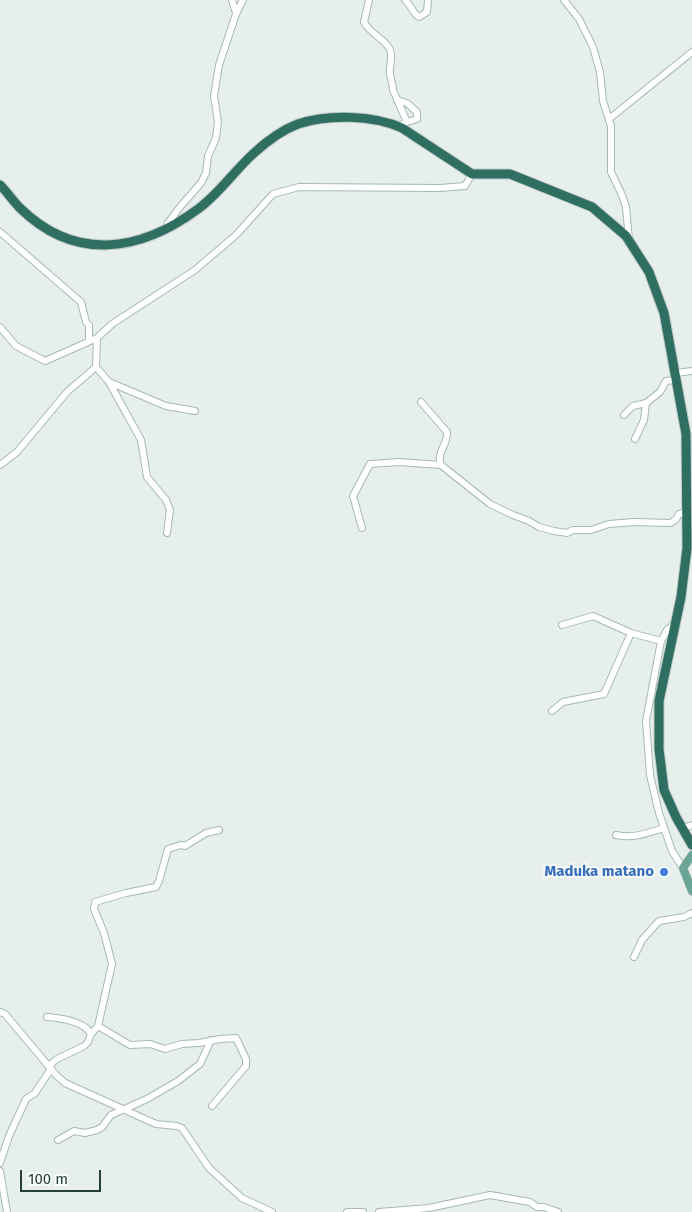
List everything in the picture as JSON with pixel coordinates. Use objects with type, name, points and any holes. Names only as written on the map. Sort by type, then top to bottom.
[{"type":"highway","points":[[0,185],[20,208],[40,224],[64,238],[97,246],[126,244],[165,231],[199,208],[252,154],[269,140],[297,124],[328,118],[358,118],[403,125],[472,174],[510,174],[592,207],[626,236],[649,272],[664,313],[689,434],[686,512],[689,562],[660,701],[659,749],[664,790],[692,845]]},
{"type":"main road","points":[[692,855],[683,868],[692,891]]},
{"type":"street","points":[[232,0],[236,13]]},
{"type":"street","points":[[165,231],[168,222],[202,183],[206,173],[208,156],[216,138],[218,122],[214,96],[219,65],[236,13],[243,0]]},
{"type":"street","points":[[369,0],[364,22],[391,51],[390,76],[393,93],[404,114],[403,125],[417,119],[417,112],[407,103],[397,100]]},
{"type":"street","points":[[405,0],[410,4],[415,15],[419,17],[427,12],[428,0]]},
{"type":"street","points":[[564,0],[579,19],[593,46],[600,72],[603,100],[611,126],[611,172],[626,207],[629,241]]},
{"type":"street","points":[[608,119],[692,52]]},
{"type":"street","points":[[0,327],[16,346],[45,361],[97,338],[112,324],[195,270],[236,236],[273,194],[299,187],[440,188],[465,186],[472,174]]},
{"type":"street","points":[[0,232],[81,302],[86,322],[89,325],[88,342]]},
{"type":"street","points":[[97,338],[96,367],[109,382],[141,440],[147,476],[166,500],[170,510],[167,533]]},
{"type":"street","points":[[0,465],[18,452],[67,392],[96,367]]},
{"type":"street","points":[[624,415],[633,406],[646,403],[660,392],[666,381],[692,371]]},
{"type":"street","points":[[109,382],[166,406],[195,411]]},
{"type":"street","points":[[421,402],[447,432],[440,454],[441,465]]},
{"type":"street","points":[[635,439],[644,420],[646,403]]},
{"type":"street","points":[[362,528],[354,496],[370,464],[399,462],[441,465],[490,504],[513,515],[530,520],[539,527],[554,531],[566,533],[573,530],[591,530],[609,524],[634,522],[671,523],[679,514],[686,512]]},
{"type":"street","points":[[562,625],[594,616],[631,633],[661,641]]},
{"type":"street","points":[[675,624],[667,630],[661,641],[646,721],[650,775],[659,813],[672,851],[683,868]]},
{"type":"street","points":[[552,711],[563,702],[604,694],[631,633]]},
{"type":"street","points":[[682,828],[692,825]]},
{"type":"street","points":[[616,835],[626,838],[642,836],[664,828]]},
{"type":"street","points":[[0,1163],[12,1128],[26,1099],[35,1092],[51,1069],[52,1063],[57,1058],[84,1046],[98,1026],[112,964],[104,933],[94,909],[96,902],[156,887],[168,849],[181,845],[185,846],[206,833],[219,830]]},
{"type":"street","points":[[634,957],[642,940],[659,921],[692,914]]},
{"type":"street","points":[[0,1012],[5,1014],[65,1083],[156,1124],[182,1128],[209,1168],[242,1198],[272,1212]]},
{"type":"street","points":[[47,1017],[85,1026],[91,1034]]},
{"type":"street","points":[[98,1026],[116,1038],[135,1046],[150,1044],[165,1049],[182,1044],[200,1044],[211,1040],[236,1038],[247,1064],[212,1106]]},
{"type":"street","points":[[58,1140],[74,1131],[85,1133],[97,1130],[102,1127],[111,1115],[165,1089],[197,1068],[203,1060],[211,1040]]},
{"type":"street","points":[[0,1171],[7,1212]]},
{"type":"street","points":[[379,1212],[429,1208],[490,1195],[530,1202],[537,1207],[544,1207],[558,1212]]},
{"type":"street","points":[[347,1212],[363,1212]]},
{"type":"place","name":"Maduka matano","points":[[664,872]]}]
